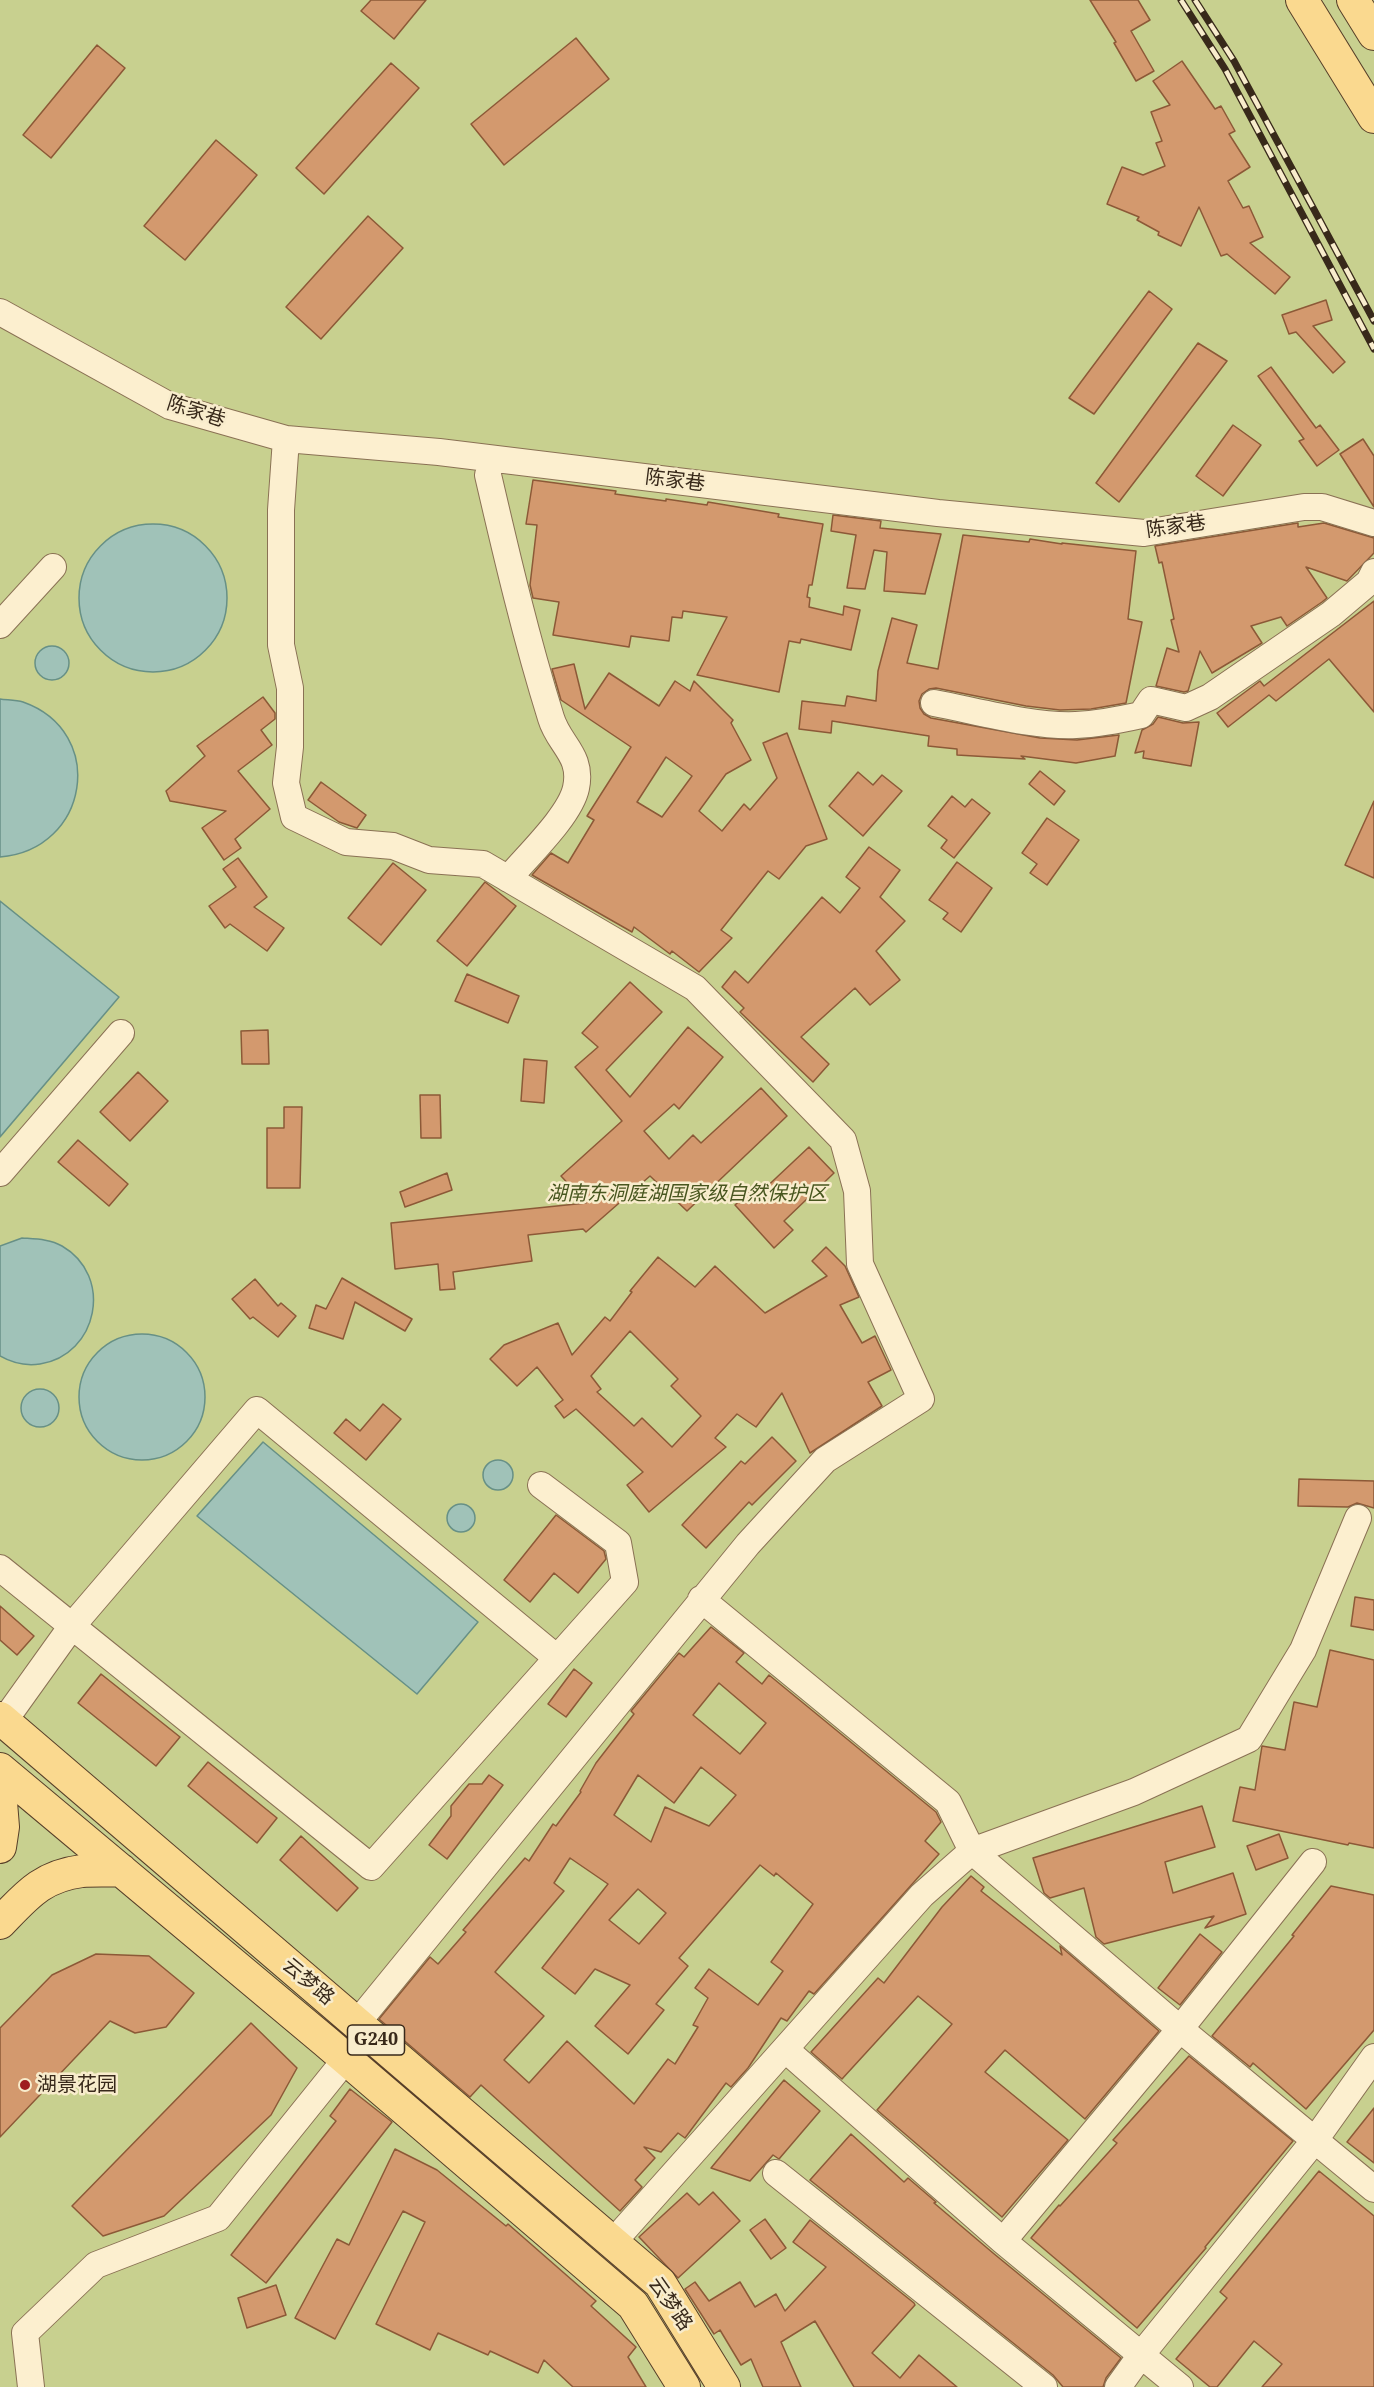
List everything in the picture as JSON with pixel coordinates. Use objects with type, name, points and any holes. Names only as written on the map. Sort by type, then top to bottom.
[{"type":"main road","points":[[1302,0],[1374,117]]},
{"type":"main road","points":[[1353,0],[1374,34]]},
{"type":"main road","name":"云梦路","points":[[2,1720],[660,2283],[724,2387]]},
{"type":"main road","name":"G240","points":[[0,1769],[346,2059],[633,2304],[684,2387]]},
{"type":"main road","points":[[0,1790],[3,1827],[0,1847]]},
{"type":"main road","points":[[0,1923],[39,1885],[52,1877],[86,1871],[121,1870]]},
{"type":"street","name":"陈家巷","points":[[5,319],[170,406],[286,439],[439,452],[927,511],[1144,533],[1304,507],[1322,507],[1374,523]]},
{"type":"street","points":[[286,439],[281,510],[281,645],[290,688],[290,747],[286,783],[294,817],[346,842],[393,846],[429,860],[483,864],[695,988],[843,1140],[856,1191],[860,1264],[921,1399],[825,1460],[701,1599],[357,2023]]},
{"type":"street","points":[[488,475],[517,600],[552,722],[578,767],[576,789],[568,808],[508,879]]},
{"type":"street","points":[[0,625],[53,567]]},
{"type":"street","points":[[934,703],[1035,722],[1074,725],[1141,716],[1151,700],[1186,708],[1210,698],[1331,614],[1369,582],[1374,572]]},
{"type":"street","points":[[0,1173],[121,1033]]},
{"type":"street","points":[[2,1720],[72,1626],[257,1410],[557,1658]]},
{"type":"street","points":[[0,1568],[371,1867],[625,1582],[618,1543],[541,1485]]},
{"type":"street","points":[[613,2242],[922,1895],[972,1851],[1134,1792],[1249,1738],[1303,1650],[1358,1518]]},
{"type":"street","points":[[701,1599],[948,1802],[972,1851],[1180,2030],[1374,2189]]},
{"type":"street","points":[[1003,2241],[1180,2030],[1313,1862]]},
{"type":"street","points":[[786,2050],[1003,2241],[1180,2387]]},
{"type":"street","points":[[1118,2387],[1141,2355],[1315,2140],[1374,2057]]},
{"type":"street","points":[[31,2387],[25,2333],[96,2265],[218,2218],[346,2059]]},
{"type":"street","points":[[776,2173],[1044,2387]]},
{"type":"green space","name":"湖南东洞庭湖国家级自然保护区","points":[[0,0],[1374,0],[1374,2387],[0,2387]]},
{"type":"water","points":[[153,524],[167,525],[181,530],[194,536],[205,546],[215,557],[221,570],[226,584],[226,612],[221,626],[215,639],[205,650],[194,660],[181,666],[167,671],[153,672],[139,671],[125,666],[112,660],[101,650],[91,639],[85,626],[80,612],[79,598],[80,584],[85,570],[91,557],[101,546],[112,536],[125,530],[139,525]]},
{"type":"water","points":[[52,646],[64,651],[69,663],[64,675],[52,680],[40,675],[35,663],[40,651]]},
{"type":"water","points":[[0,699],[23,702],[50,717],[68,738],[77,762],[77,788],[69,813],[53,834],[30,850],[0,857]]},
{"type":"water","points":[[0,901],[119,997],[0,1137]]},
{"type":"water","points":[[22,1238],[48,1241],[62,1246],[78,1259],[89,1276],[93,1294],[92,1313],[86,1331],[75,1346],[60,1358],[40,1364],[19,1363],[0,1356],[0,1246]]},
{"type":"water","points":[[142,1334],[166,1339],[186,1353],[200,1373],[205,1397],[200,1421],[186,1441],[166,1455],[142,1460],[118,1455],[98,1441],[84,1421],[79,1397],[84,1373],[98,1353],[118,1339]]},
{"type":"water","points":[[40,1389],[53,1395],[59,1408],[53,1421],[40,1427],[27,1421],[21,1408],[27,1395]]},
{"type":"water","points":[[263,1442],[478,1622],[417,1694],[197,1516]]},
{"type":"water","points":[[498,1460],[509,1464],[513,1475],[509,1486],[498,1490],[487,1486],[483,1475],[487,1464]]},
{"type":"water","points":[[461,1504],[471,1508],[475,1518],[471,1528],[461,1532],[451,1528],[447,1518],[451,1508]]},
{"type":"building","points":[[371,0],[426,0],[394,39],[361,11]]},
{"type":"building","points":[[1090,0],[1138,0],[1150,20],[1131,31],[1154,71],[1136,81],[1114,43],[1116,42]]},
{"type":"building","points":[[576,38],[609,79],[504,165],[471,124]]},
{"type":"building","points":[[97,45],[125,68],[51,158],[23,135]]},
{"type":"building","points":[[1182,61],[1215,109],[1221,106],[1235,131],[1229,134],[1250,167],[1228,181],[1243,208],[1249,206],[1263,237],[1250,243],[1290,277],[1275,294],[1227,254],[1221,256],[1199,207],[1181,246],[1158,235],[1159,232],[1137,220],[1139,217],[1107,204],[1122,167],[1143,175],[1165,166],[1156,143],[1162,141],[1151,112],[1170,105],[1153,81]]},
{"type":"building","points":[[391,63],[419,88],[324,194],[296,168]]},
{"type":"building","points":[[216,140],[257,175],[185,260],[144,226]]},
{"type":"building","points":[[368,216],[403,248],[321,339],[286,307]]},
{"type":"building","points":[[1149,291],[1172,309],[1094,414],[1069,398]]},
{"type":"building","points":[[1326,300],[1332,320],[1313,326],[1345,362],[1333,373],[1296,332],[1289,334],[1282,315]]},
{"type":"building","points":[[1198,343],[1227,361],[1119,502],[1096,483]]},
{"type":"building","points":[[1271,367],[1316,428],[1320,425],[1339,450],[1317,466],[1299,441],[1304,439],[1258,376]]},
{"type":"building","points":[[1233,425],[1261,445],[1223,496],[1196,476]]},
{"type":"building","points":[[1363,439],[1374,456],[1374,507],[1340,454]]},
{"type":"building","points":[[533,480],[616,491],[615,494],[666,501],[666,499],[707,505],[708,502],[823,524],[812,585],[809,585],[807,597],[810,598],[809,607],[843,615],[844,606],[860,610],[851,650],[801,639],[800,643],[789,641],[779,692],[697,675],[727,617],[683,611],[682,618],[672,617],[669,641],[631,636],[629,647],[553,635],[559,602],[533,598],[530,585],[537,525],[526,524]]},
{"type":"building","points":[[833,515],[881,521],[880,528],[941,534],[925,594],[884,591],[887,552],[874,550],[865,589],[847,588],[856,535],[831,531]]},
{"type":"building","points":[[1298,523],[1298,527],[1324,523],[1374,538],[1374,553],[1347,581],[1306,567],[1327,598],[1322,602],[1287,626],[1281,617],[1251,626],[1262,643],[1212,673],[1200,651],[1188,691],[1156,686],[1167,648],[1179,652],[1171,620],[1174,619],[1162,562],[1159,563],[1155,546]]},
{"type":"building","points":[[963,535],[1029,542],[1030,539],[1136,551],[1128,619],[1142,622],[1126,703],[1091,709],[1060,710],[1026,706],[936,688],[929,689],[922,694],[919,701],[924,714],[931,718],[1040,738],[1077,740],[1119,735],[1115,756],[1076,763],[1021,756],[1025,759],[957,755],[957,749],[928,746],[929,736],[832,721],[831,733],[799,729],[802,701],[845,706],[847,696],[876,701],[878,671],[892,618],[917,625],[907,663],[938,669]]},
{"type":"building","points":[[1374,601],[1374,712],[1329,659],[1276,701],[1269,695],[1228,727],[1217,713],[1260,681],[1264,686]]},
{"type":"building","points":[[574,664],[585,709],[609,673],[659,706],[675,681],[690,691],[694,681],[733,720],[731,723],[751,760],[726,774],[699,811],[722,831],[744,804],[750,810],[777,778],[763,743],[787,733],[827,839],[806,846],[779,879],[768,871],[721,930],[732,938],[699,972],[672,951],[670,954],[634,927],[632,932],[532,875],[551,853],[568,863],[594,820],[587,816],[631,747],[561,700],[552,669]],"holes":[[[666,757],[692,776],[662,817],[637,802]]]},
{"type":"building","points":[[263,697],[275,713],[275,719],[261,730],[272,745],[238,771],[270,809],[235,839],[241,848],[224,860],[202,828],[226,811],[170,801],[166,791],[205,756],[197,746]]},
{"type":"building","points":[[1158,717],[1183,723],[1199,722],[1191,766],[1143,758],[1144,751],[1135,753],[1142,730],[1153,724]]},
{"type":"building","points":[[1040,771],[1065,791],[1054,805],[1029,784]]},
{"type":"building","points":[[858,772],[873,785],[882,775],[902,791],[863,836],[829,806]]},
{"type":"building","points":[[321,782],[366,815],[357,828],[339,822],[308,800]]},
{"type":"building","points":[[952,796],[965,807],[972,799],[990,813],[954,858],[941,848],[947,840],[928,826]]},
{"type":"building","points":[[1374,801],[1374,878],[1345,865]]},
{"type":"building","points":[[1047,818],[1079,840],[1047,885],[1030,873],[1037,864],[1022,853]]},
{"type":"building","points":[[869,847],[900,870],[880,897],[905,921],[876,951],[900,980],[870,1005],[855,988],[801,1037],[829,1064],[813,1082],[740,1012],[744,1008],[722,987],[735,971],[748,983],[822,897],[840,913],[860,888],[846,877]]},
{"type":"building","points":[[238,858],[267,897],[254,907],[284,928],[267,951],[230,924],[225,928],[209,906],[236,887],[223,869]]},
{"type":"building","points":[[957,862],[992,888],[961,932],[943,919],[948,913],[929,900]]},
{"type":"building","points":[[393,863],[426,890],[381,945],[348,918]]},
{"type":"building","points":[[485,882],[516,906],[467,966],[437,941]]},
{"type":"building","points":[[467,974],[519,996],[508,1023],[455,1001]]},
{"type":"building","points":[[630,982],[662,1012],[606,1070],[630,1097],[688,1027],[723,1057],[679,1109],[674,1104],[644,1131],[669,1159],[693,1135],[701,1143],[761,1088],[787,1116],[687,1211],[650,1176],[586,1232],[583,1229],[528,1235],[532,1261],[453,1272],[455,1289],[440,1290],[438,1264],[395,1269],[391,1223],[586,1203],[561,1176],[622,1121],[575,1067],[598,1047],[582,1033]]},
{"type":"building","points":[[268,1030],[269,1064],[242,1064],[241,1031]]},
{"type":"building","points":[[524,1059],[547,1061],[544,1103],[521,1101]]},
{"type":"building","points":[[138,1072],[168,1101],[130,1141],[100,1112]]},
{"type":"building","points":[[420,1095],[440,1095],[441,1138],[421,1138]]},
{"type":"building","points":[[284,1107],[302,1107],[300,1188],[267,1188],[267,1128],[284,1128]]},
{"type":"building","points":[[78,1140],[128,1184],[109,1206],[58,1162]]},
{"type":"building","points":[[809,1147],[834,1173],[784,1221],[793,1230],[774,1248],[735,1205],[754,1188],[759,1194]]},
{"type":"building","points":[[447,1173],[452,1190],[405,1207],[400,1192]]},
{"type":"building","points":[[826,1247],[845,1266],[859,1297],[840,1305],[862,1343],[875,1336],[891,1370],[868,1382],[882,1406],[810,1453],[782,1393],[756,1427],[737,1414],[715,1438],[726,1447],[649,1512],[627,1485],[643,1472],[576,1409],[564,1418],[555,1406],[563,1400],[537,1367],[517,1386],[490,1359],[504,1345],[558,1323],[572,1355],[605,1317],[610,1321],[632,1292],[630,1291],[658,1257],[695,1287],[715,1266],[765,1313],[827,1276],[812,1261]],"holes":[[[630,1331],[678,1379],[671,1386],[701,1416],[672,1447],[642,1418],[634,1426],[597,1392],[601,1389],[591,1376]]]},
{"type":"building","points":[[342,1278],[412,1319],[405,1331],[355,1302],[343,1339],[309,1328],[316,1305],[326,1309]]},
{"type":"building","points":[[255,1279],[278,1306],[281,1303],[296,1316],[278,1337],[253,1317],[250,1319],[232,1299]]},
{"type":"building","points":[[383,1404],[401,1419],[366,1460],[334,1433],[346,1419],[360,1431]]},
{"type":"building","points":[[772,1437],[796,1461],[752,1505],[749,1502],[706,1548],[682,1525],[741,1461],[745,1464]]},
{"type":"building","points":[[1299,1479],[1374,1481],[1374,1508],[1357,1503],[1348,1507],[1298,1506]]},
{"type":"building","points":[[556,1515],[604,1551],[606,1559],[578,1593],[554,1573],[530,1602],[504,1580]]},
{"type":"building","points":[[1355,1597],[1374,1600],[1374,1630],[1351,1626]]},
{"type":"building","points":[[0,1606],[34,1636],[17,1655],[0,1640]]},
{"type":"building","points":[[711,1627],[744,1653],[736,1662],[762,1684],[769,1675],[936,1812],[941,1822],[925,1841],[939,1854],[814,1994],[809,1991],[787,2021],[781,2018],[748,2068],[731,2087],[726,2083],[685,2138],[678,2133],[661,2152],[644,2147],[655,2158],[635,2180],[642,2187],[620,2211],[481,2085],[470,2097],[379,2019],[430,1957],[438,1964],[466,1932],[463,1930],[525,1858],[529,1861],[553,1824],[556,1826],[581,1792],[596,1763],[634,1714],[631,1711],[679,1653],[684,1657]],"holes":[[[719,1683],[766,1723],[740,1754],[693,1715]],[[701,1767],[736,1795],[709,1826],[665,1807],[651,1842],[614,1815],[638,1775],[674,1803]],[[570,1858],[608,1884],[542,1968],[575,1994],[595,1969],[630,1985],[595,2026],[628,2054],[664,2010],[656,2004],[688,1966],[679,1958],[760,1865],[774,1876],[776,1873],[813,1904],[771,1962],[783,1971],[758,2005],[709,1969],[695,1988],[708,1998],[693,2025],[698,2027],[675,2064],[668,2059],[634,2104],[567,2041],[529,2083],[504,2060],[544,2016],[495,1972],[564,1891],[554,1883]],[[638,1889],[666,1913],[639,1944],[609,1920]]]},
{"type":"building","points":[[1330,1650],[1374,1660],[1374,1848],[1349,1843],[1348,1845],[1233,1821],[1240,1787],[1255,1790],[1262,1746],[1285,1750],[1294,1702],[1317,1707]]},
{"type":"building","points":[[574,1669],[592,1683],[566,1717],[548,1704]]},
{"type":"building","points":[[101,1674],[180,1737],[156,1766],[78,1703]]},
{"type":"building","points":[[208,1762],[277,1818],[257,1843],[188,1786]]},
{"type":"building","points":[[489,1775],[503,1785],[447,1859],[429,1845],[451,1816],[451,1806],[469,1784],[482,1784]]},
{"type":"building","points":[[1202,1806],[1215,1847],[1165,1862],[1173,1893],[1233,1873],[1246,1914],[1205,1928],[1214,1916],[1104,1944],[1096,1937],[1084,1888],[1050,1898],[1044,1893],[1033,1858]]},
{"type":"building","points":[[1279,1834],[1288,1858],[1256,1870],[1247,1846]]},
{"type":"building","points":[[301,1836],[358,1888],[337,1911],[280,1860]]},
{"type":"building","points":[[971,1876],[984,1887],[981,1891],[1062,1955],[1060,1946],[1159,2031],[1085,2119],[1005,2050],[985,2072],[1068,2140],[1002,2217],[877,2110],[952,2024],[918,1996],[842,2079],[811,2052],[878,1978],[884,1983],[942,1907]]},
{"type":"building","points":[[1331,1886],[1374,1895],[1374,2030],[1306,2109],[1253,2063],[1250,2067],[1212,2036],[1294,1936],[1292,1935]]},
{"type":"building","points":[[1200,1934],[1222,1952],[1180,2005],[1158,1988]]},
{"type":"building","name":"湖景花园","points":[[96,1954],[149,1956],[194,1993],[166,2027],[135,2033],[110,2021],[0,2137],[0,2028],[52,1975]]},
{"type":"building","points":[[251,2023],[297,2068],[271,2115],[164,2216],[103,2236],[72,2206]]},
{"type":"building","points":[[1189,2056],[1293,2141],[1137,2328],[1031,2238],[1117,2143],[1113,2140]]},
{"type":"building","points":[[784,2080],[820,2111],[779,2159],[773,2155],[750,2181],[711,2168]]},
{"type":"building","points":[[350,2089],[392,2122],[266,2283],[231,2255],[336,2121],[330,2116]]},
{"type":"building","points":[[1374,2108],[1374,2163],[1347,2142]]},
{"type":"building","points":[[851,2134],[904,2182],[908,2178],[993,2253],[1121,2358],[1106,2378],[1103,2387],[1063,2387],[1053,2375],[810,2180]]},
{"type":"building","points":[[395,2149],[437,2170],[506,2226],[508,2224],[596,2301],[591,2306],[636,2347],[628,2357],[646,2387],[573,2387],[544,2360],[538,2373],[490,2351],[488,2355],[438,2333],[430,2350],[376,2324],[425,2222],[403,2211],[335,2339],[295,2318],[337,2239],[349,2245]]},
{"type":"building","points":[[1319,2171],[1374,2216],[1374,2387],[1262,2387],[1282,2364],[1254,2341],[1217,2387],[1210,2387],[1176,2359],[1227,2298],[1220,2292]]},
{"type":"building","points":[[713,2192],[740,2221],[678,2278],[639,2237],[687,2193],[699,2205]]},
{"type":"building","points":[[765,2219],[786,2248],[771,2259],[750,2230]]},
{"type":"building","points":[[810,2220],[915,2305],[872,2353],[900,2378],[919,2355],[957,2387],[854,2387],[815,2321],[781,2342],[801,2387],[763,2387],[751,2359],[741,2365],[720,2330],[714,2334],[685,2289],[695,2282],[709,2301],[740,2282],[755,2307],[776,2294],[785,2311],[826,2267],[793,2242]]},
{"type":"building","points":[[276,2285],[286,2315],[247,2328],[238,2298]]},
{"type":"railway","points":[[1181,0],[1225,69],[1374,349]]},
{"type":"railway","points":[[1195,0],[1234,61],[1374,321]]},
{"type":"place","name":"湖景花园","points":[[25,2085]]}]
